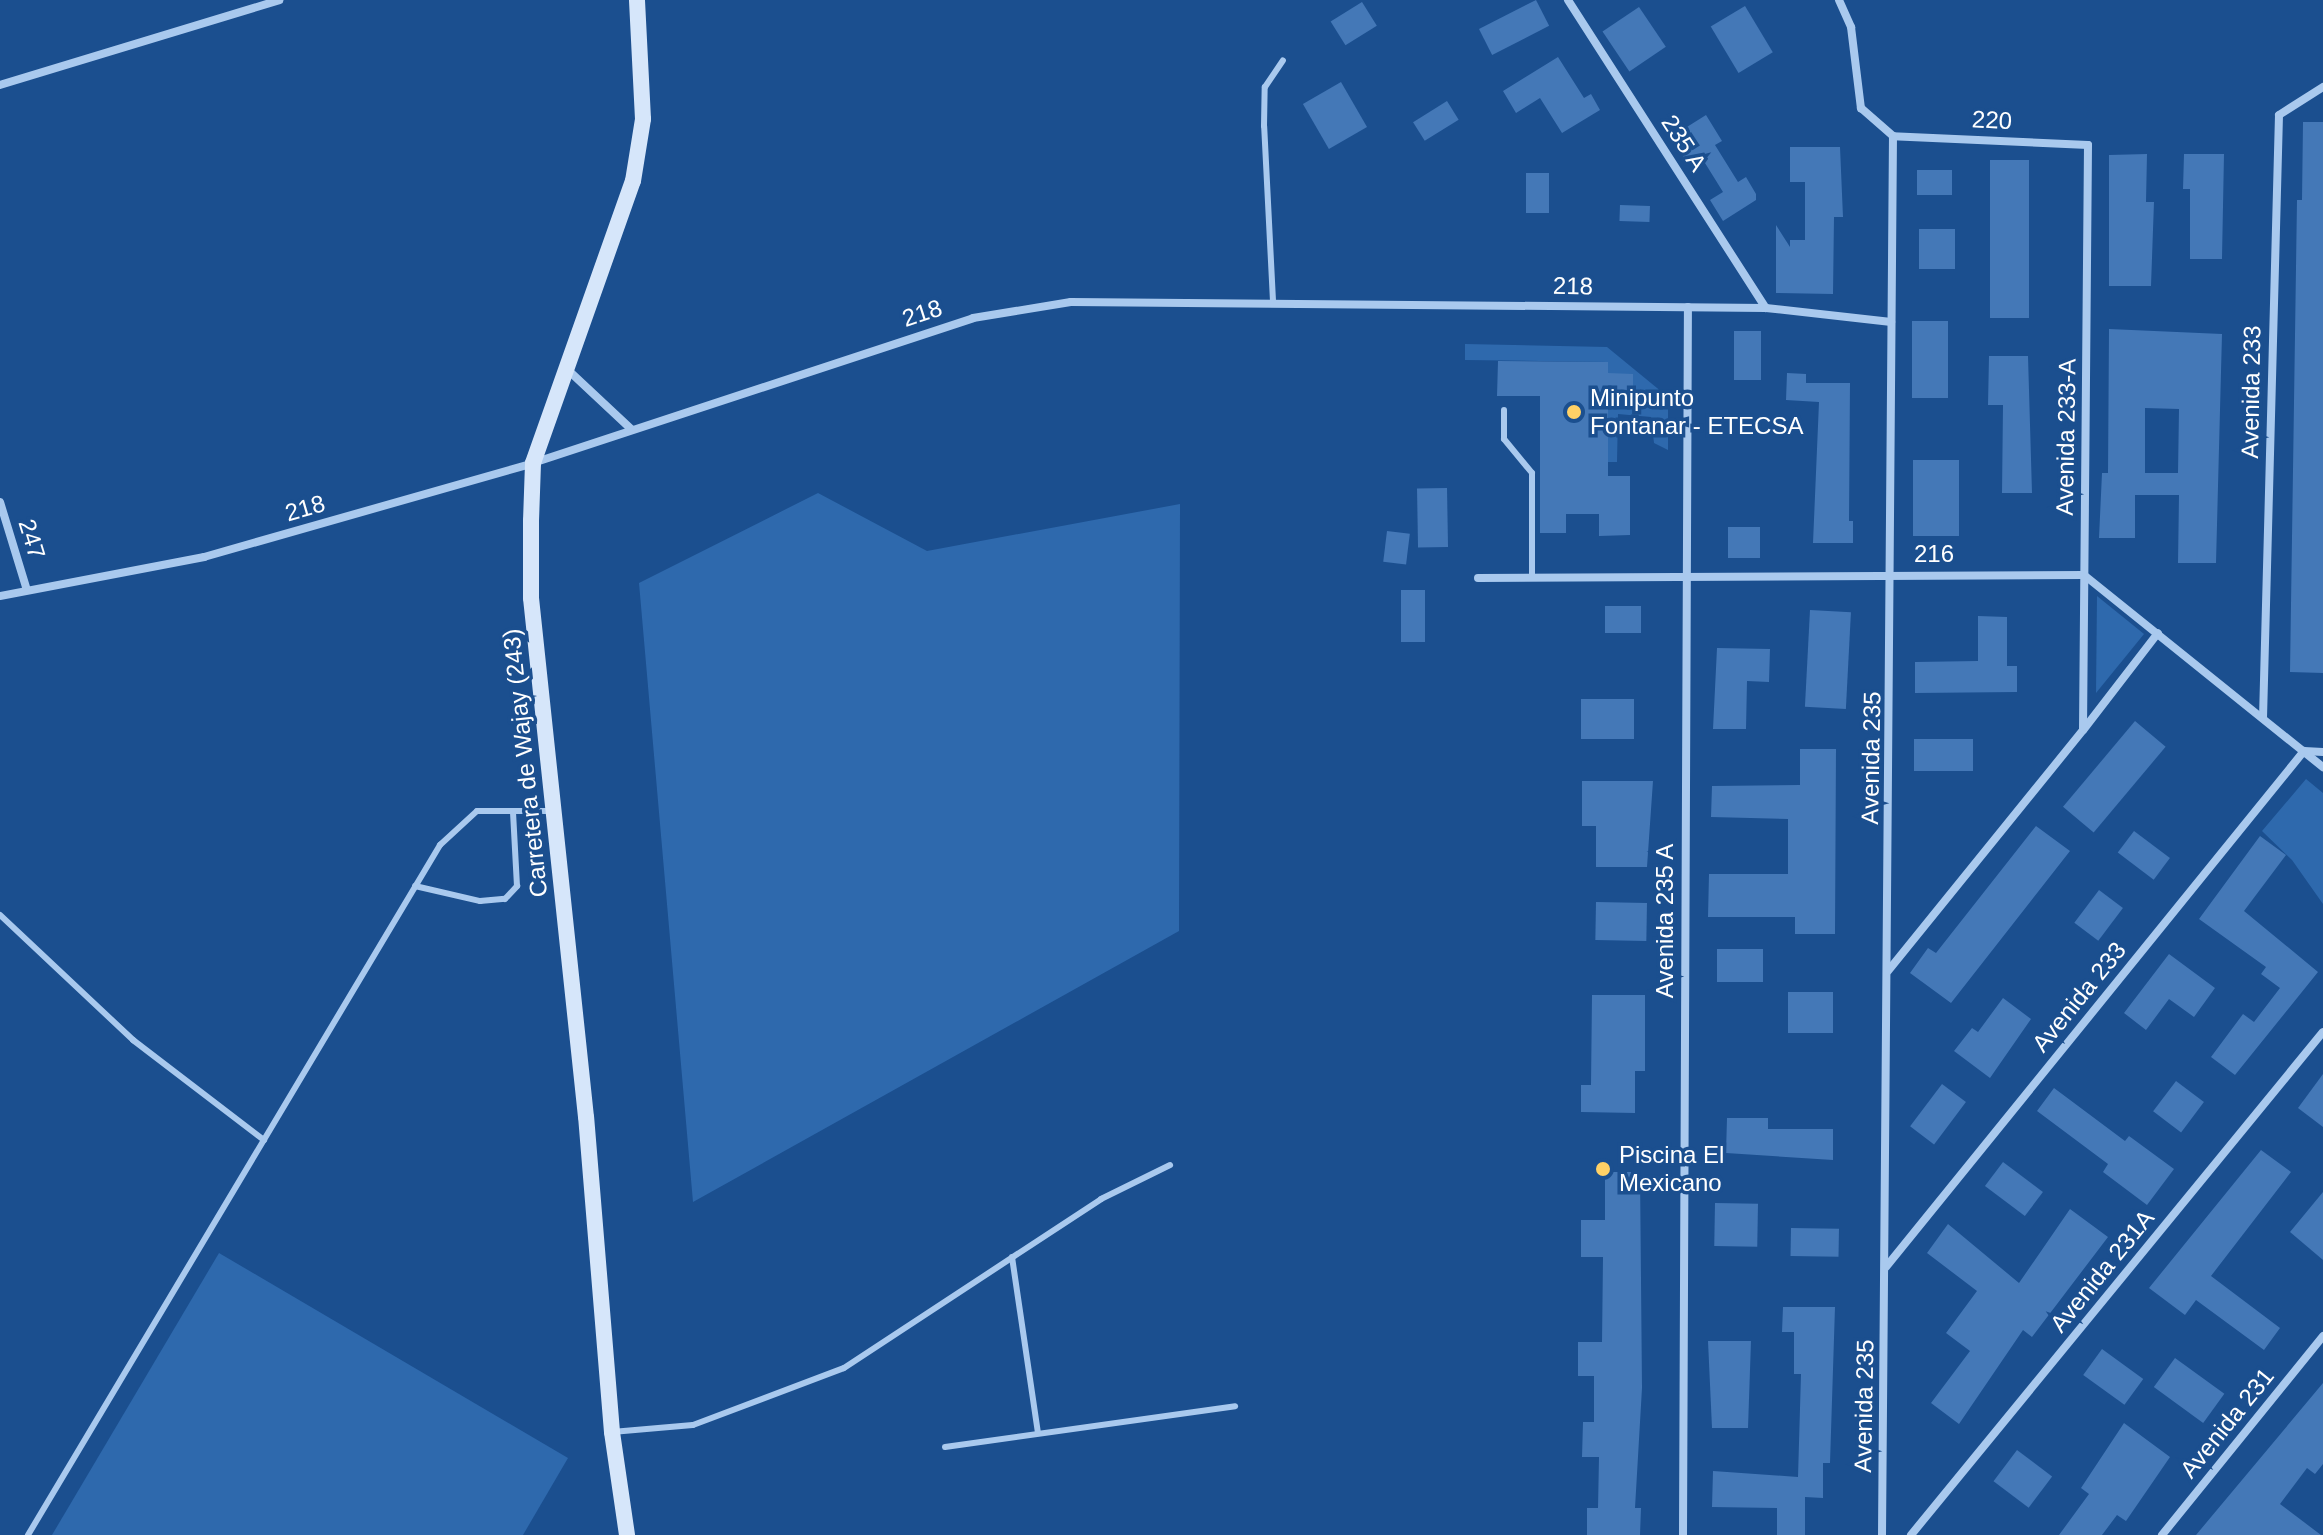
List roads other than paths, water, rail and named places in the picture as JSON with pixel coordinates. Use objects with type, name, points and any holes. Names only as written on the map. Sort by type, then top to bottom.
[{"type":"main road","name":"Carretera de Wajay (243)","points":[[627,1535],[612,1432],[556,811],[531,598],[533,463],[633,181],[643,119],[637,0]]},
{"type":"street","points":[[0,85],[38,69],[279,0]]},
{"type":"street","name":"235 A","points":[[1568,0],[1766,308]]},
{"type":"street","points":[[1839,0],[1851,27],[1861,108],[1893,136]]},
{"type":"street","name":"Avenida 233","points":[[2263,718],[2279,115],[2323,87]]},
{"type":"street","name":"220","points":[[1893,136],[2088,145]]},
{"type":"street","name":"Avenida 235","points":[[1882,1535],[1893,574],[1893,136]]},
{"type":"street","name":"Avenida 233-A","points":[[2083,730],[2088,145]]},
{"type":"street","name":"218","points":[[0,596],[26,587],[204,557],[533,463],[973,318],[1071,302],[1273,301],[1766,308],[1891,322]]},
{"type":"street","name":"Avenida 235 A","points":[[1683,1535],[1688,307]]},
{"type":"street","points":[[568,369],[631,429]]},
{"type":"street","name":"247","points":[[0,502],[26,587]]},
{"type":"street","points":[[2084,575],[2323,767]]},
{"type":"street","name":"216","points":[[1478,578],[2084,575]]},
{"type":"street","points":[[1888,971],[2158,633]]},
{"type":"street","points":[[2304,751],[2323,752]]},
{"type":"street","name":"Avenida 233","points":[[1885,1268],[2304,751]]},
{"type":"street","name":"Avenida 231A","points":[[1911,1535],[2323,1032]]},
{"type":"street","name":"Avenida 231","points":[[2162,1535],[2323,1336]]},
{"type":"lane","points":[[1273,301],[1265,87],[1283,60]]},
{"type":"lane","points":[[1504,410],[1504,439],[1532,473],[1532,577]]},
{"type":"lane","points":[[28,1535],[440,845],[477,811],[556,811]]},
{"type":"lane","points":[[415,886],[480,901],[505,899],[517,886],[513,811]]},
{"type":"lane","points":[[0,915],[133,1040],[264,1140]]},
{"type":"lane","points":[[612,1432],[693,1425],[844,1368],[1101,1199],[1170,1165]]},
{"type":"lane","points":[[1012,1257],[1038,1433]]},
{"type":"lane","points":[[945,1447],[1235,1406]]},
{"type":"place","name":"Minipunto Fontanar - ETECSA","points":[[1574,412]]},
{"type":"place","name":"Piscina El Mexicano","points":[[1603,1169]]}]
